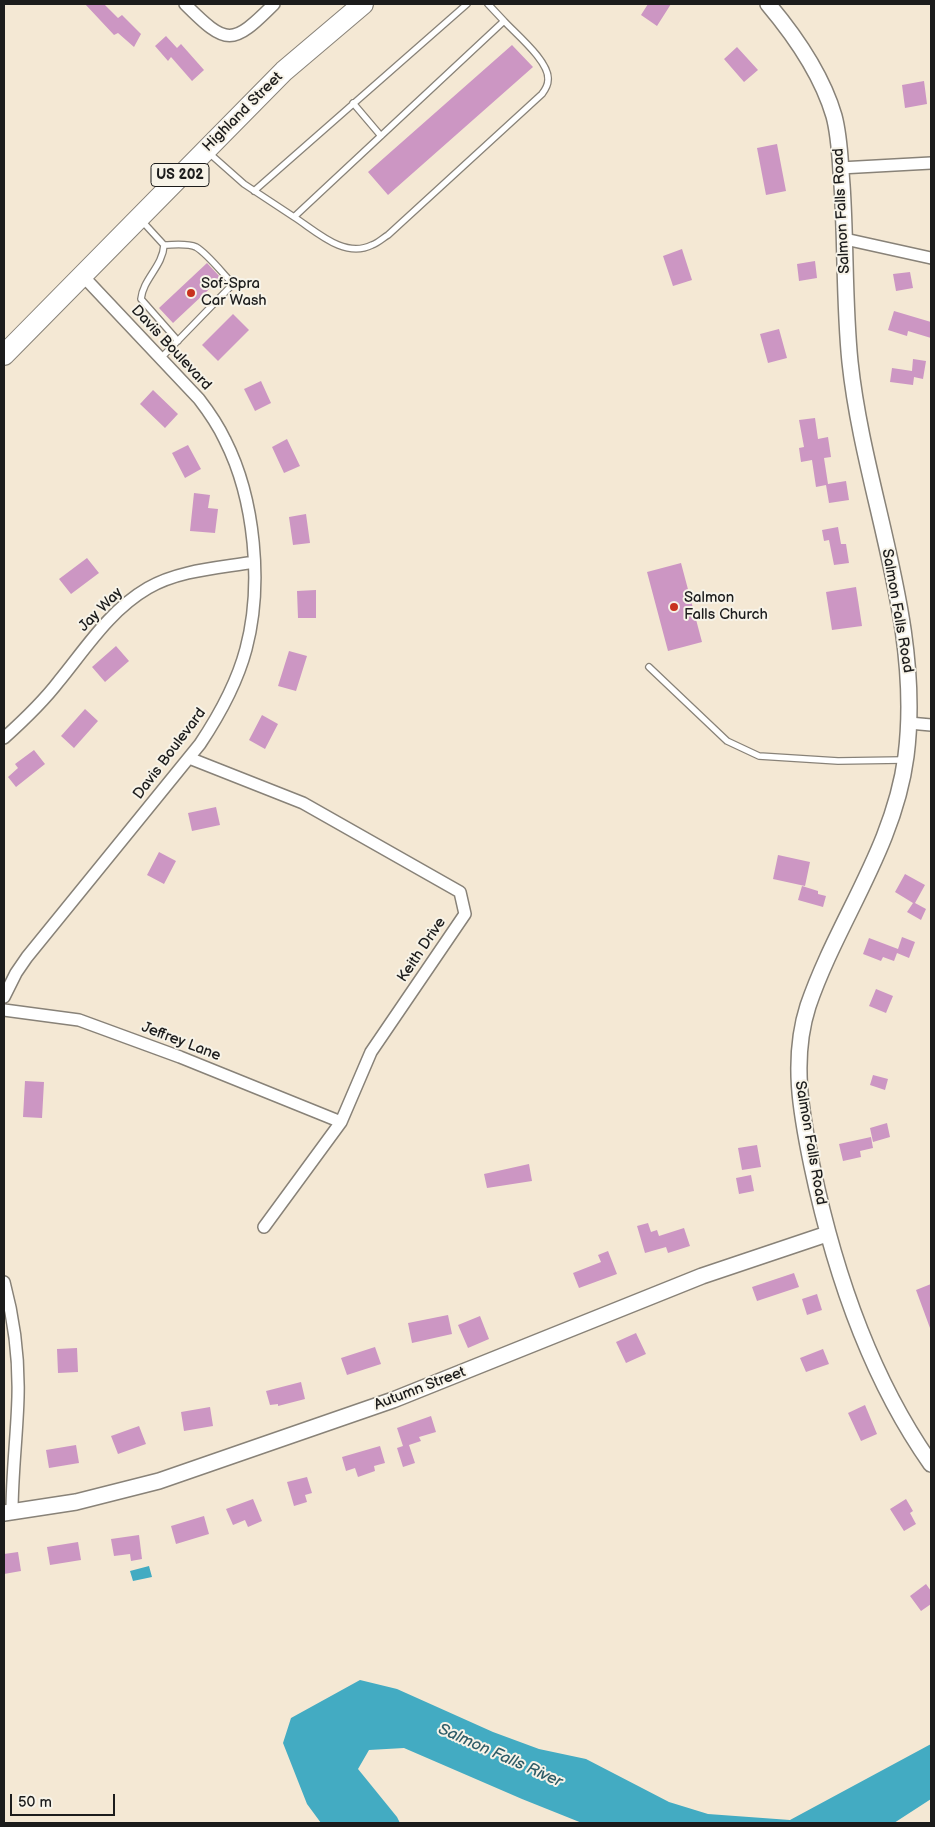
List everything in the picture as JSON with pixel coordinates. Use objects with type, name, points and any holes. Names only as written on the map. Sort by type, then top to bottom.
[{"type":"highway","name":"Highland Street","points":[[4,355],[284,71],[363,4]]},
{"type":"street","points":[[185,4],[207,26],[220,35],[238,35],[253,25],[274,4]]},
{"type":"street","name":"Salmon Falls Road","points":[[768,4],[794,38],[816,75],[828,98],[834,118],[845,239],[851,368],[861,429],[905,642],[908,668],[909,723],[900,788],[880,850],[817,982],[806,1012],[799,1044],[798,1073],[800,1100],[827,1234],[841,1282],[865,1342],[903,1418],[931,1464]]},
{"type":"street","points":[[840,168],[931,163]]},
{"type":"street","points":[[845,239],[931,258]]},
{"type":"street","name":"Davis Boulevard","points":[[4,997],[16,973],[27,957],[200,744],[223,708],[246,648],[253,604],[254,562],[249,514],[243,488],[226,442],[215,421],[199,398],[82,275]]},
{"type":"street","name":"Jay Way","points":[[4,738],[44,700],[110,618],[130,601],[149,588],[173,578],[254,562]]},
{"type":"street","points":[[909,723],[931,725]]},
{"type":"street","name":"Keith Drive","points":[[188,758],[303,802],[460,892],[465,914],[371,1052],[341,1122],[264,1227]]},
{"type":"street","name":"Jeffrey Lane","points":[[4,1010],[79,1020],[180,1057],[341,1122]]},
{"type":"street","name":"Autumn Street","points":[[8,1513],[76,1502],[115,1493],[159,1481],[281,1440],[393,1400],[702,1276],[827,1234]]},
{"type":"street","points":[[4,1282],[14,1329],[18,1395],[8,1513]]},
{"type":"lane","points":[[254,191],[467,4]]},
{"type":"lane","points":[[206,150],[244,184],[338,246],[352,248],[371,246],[388,234],[542,94],[547,87],[549,79],[542,61],[488,4]]},
{"type":"lane","points":[[294,217],[504,21]]},
{"type":"lane","points":[[352,103],[381,136]]},
{"type":"lane","points":[[138,218],[164,245],[164,254],[141,292],[140,299],[178,341]]},
{"type":"lane","points":[[161,358],[233,284],[195,247],[164,245]]},
{"type":"lane","points":[[649,667],[727,741],[759,756],[838,761],[905,760]]},
{"type":"water","points":[[149,1566],[152,1577],[133,1581],[130,1571]]},
{"type":"water","name":"Salmon Falls River","points":[[360,1680],[397,1689],[493,1732],[539,1749],[586,1759],[669,1802],[708,1814],[790,1820],[931,1744],[931,1799],[894,1823],[582,1823],[404,1748],[369,1750],[358,1769],[400,1823],[321,1823],[307,1804],[283,1743],[291,1718]]},
{"type":"building","points":[[85,4],[104,4],[118,18],[122,15],[141,34],[134,47],[118,33],[114,35]]},
{"type":"building","points":[[648,4],[671,4],[657,26],[641,15]]},
{"type":"building","points":[[166,36],[177,48],[181,44],[204,70],[192,81],[171,57],[168,61],[155,46]]},
{"type":"building","points":[[512,45],[533,67],[388,195],[368,172]]},
{"type":"building","points":[[737,47],[758,70],[744,82],[724,59]]},
{"type":"building","points":[[924,81],[927,104],[905,108],[902,85]]},
{"type":"building","points":[[777,144],[786,191],[766,195],[757,148]]},
{"type":"building","points":[[682,249],[692,280],[673,286],[663,256]]},
{"type":"building","points":[[815,261],[817,278],[799,281],[797,264]]},
{"type":"building","name":"Sof-Spra Car Wash","points":[[207,263],[221,278],[173,323],[159,308]]},
{"type":"building","points":[[910,272],[913,288],[896,291],[893,274]]},
{"type":"building","points":[[894,311],[931,322],[931,338],[908,331],[907,336],[888,330]]},
{"type":"building","points":[[233,314],[249,330],[218,361],[202,345]]},
{"type":"building","points":[[779,329],[787,358],[768,363],[760,334]]},
{"type":"building","points":[[913,359],[926,361],[923,379],[914,377],[913,385],[890,382],[892,368],[912,371]]},
{"type":"building","points":[[261,381],[271,403],[255,411],[244,389]]},
{"type":"building","points":[[153,390],[178,414],[165,428],[140,404]]},
{"type":"building","points":[[815,418],[818,439],[828,437],[831,457],[824,458],[828,484],[846,481],[849,500],[829,503],[826,485],[816,487],[812,460],[801,462],[799,448],[804,447],[799,420]]},
{"type":"building","points":[[287,439],[300,466],[284,473],[272,447]]},
{"type":"building","points":[[188,445],[201,469],[185,478],[172,453]]},
{"type":"building","points":[[194,493],[210,495],[208,508],[218,509],[215,533],[190,531]]},
{"type":"building","points":[[306,514],[310,543],[293,545],[289,517]]},
{"type":"building","points":[[838,527],[841,544],[846,544],[849,563],[834,565],[829,540],[824,541],[822,530]]},
{"type":"building","points":[[87,558],[99,573],[71,594],[59,579]]},
{"type":"building","name":"Salmon Falls Church","points":[[681,563],[702,642],[668,651],[647,572]]},
{"type":"building","points":[[856,587],[862,626],[832,630],[826,592]]},
{"type":"building","points":[[316,590],[316,618],[298,618],[297,591]]},
{"type":"building","points":[[116,646],[129,661],[105,682],[92,667]]},
{"type":"building","points":[[289,651],[307,656],[296,691],[278,686]]},
{"type":"building","points":[[85,709],[98,721],[74,748],[61,736]]},
{"type":"building","points":[[262,715],[278,724],[265,749],[249,740]]},
{"type":"building","points":[[34,750],[45,764],[16,787],[8,777],[18,768],[15,764]]},
{"type":"building","points":[[216,807],[220,825],[192,831],[188,813]]},
{"type":"building","points":[[159,852],[176,861],[164,884],[147,875]]},
{"type":"building","points":[[778,855],[810,862],[805,886],[773,879]]},
{"type":"building","points":[[905,874],[925,885],[915,903],[926,909],[921,920],[907,912],[913,903],[895,892]]},
{"type":"building","points":[[802,886],[818,891],[818,894],[826,896],[823,907],[798,900]]},
{"type":"building","points":[[902,937],[915,942],[909,958],[897,953],[894,961],[883,957],[881,961],[863,954],[869,938],[898,949]]},
{"type":"building","points":[[876,989],[893,996],[886,1013],[869,1006]]},
{"type":"building","points":[[873,1075],[888,1079],[885,1090],[870,1085]]},
{"type":"building","points":[[25,1081],[44,1082],[42,1118],[23,1117]]},
{"type":"building","points":[[887,1123],[890,1137],[873,1142],[870,1128]]},
{"type":"building","points":[[871,1137],[873,1148],[860,1151],[861,1157],[843,1161],[839,1144]]},
{"type":"building","points":[[757,1145],[761,1167],[742,1170],[738,1148]]},
{"type":"building","points":[[529,1164],[532,1181],[487,1188],[484,1174]]},
{"type":"building","points":[[751,1175],[754,1191],[739,1194],[736,1178]]},
{"type":"building","points":[[648,1223],[651,1232],[657,1230],[659,1236],[684,1228],[690,1246],[668,1253],[666,1247],[645,1253],[637,1226]]},
{"type":"building","points":[[608,1251],[617,1274],[579,1288],[573,1273],[601,1262],[598,1255]]},
{"type":"building","points":[[794,1273],[799,1287],[757,1301],[752,1287]]},
{"type":"building","points":[[931,1284],[931,1328],[930,1328],[916,1290]]},
{"type":"building","points":[[817,1294],[822,1310],[807,1315],[802,1299]]},
{"type":"building","points":[[448,1315],[452,1334],[412,1343],[408,1323]]},
{"type":"building","points":[[480,1316],[489,1339],[468,1348],[458,1325]]},
{"type":"building","points":[[636,1333],[646,1354],[626,1363],[616,1342]]},
{"type":"building","points":[[375,1347],[381,1364],[347,1375],[341,1358]]},
{"type":"building","points":[[77,1348],[78,1372],[58,1373],[57,1349]]},
{"type":"building","points":[[823,1349],[829,1364],[806,1372],[800,1358]]},
{"type":"building","points":[[301,1382],[305,1399],[278,1406],[278,1404],[270,1405],[266,1391]]},
{"type":"building","points":[[865,1405],[877,1434],[861,1441],[848,1413]]},
{"type":"building","points":[[210,1407],[213,1426],[184,1431],[181,1412]]},
{"type":"building","points":[[431,1416],[436,1432],[419,1437],[421,1441],[409,1445],[415,1463],[403,1467],[397,1448],[403,1446],[397,1428]]},
{"type":"building","points":[[139,1426],[146,1444],[118,1454],[111,1436]]},
{"type":"building","points":[[76,1445],[79,1463],[49,1468],[46,1450]]},
{"type":"building","points":[[380,1446],[385,1463],[374,1466],[375,1471],[358,1477],[355,1468],[346,1471],[342,1457]]},
{"type":"building","points":[[307,1477],[312,1493],[305,1495],[307,1502],[294,1506],[287,1482]]},
{"type":"building","points":[[253,1499],[262,1521],[248,1527],[245,1520],[233,1525],[226,1509]]},
{"type":"building","points":[[906,1499],[913,1511],[910,1513],[916,1524],[904,1531],[890,1509]]},
{"type":"building","points":[[204,1516],[209,1534],[176,1544],[171,1526]]},
{"type":"building","points":[[139,1535],[142,1559],[131,1561],[130,1554],[114,1556],[111,1539]]},
{"type":"building","points":[[78,1542],[81,1560],[50,1565],[47,1547]]},
{"type":"building","points":[[18,1552],[21,1571],[4,1574],[4,1554]]},
{"type":"building","points":[[926,1584],[931,1591],[931,1604],[921,1611],[910,1596]]},
{"type":"place","name":"Sof-Spra Car Wash","points":[[191,293]]},
{"type":"place","name":"Salmon Falls Church","points":[[674,607]]}]
